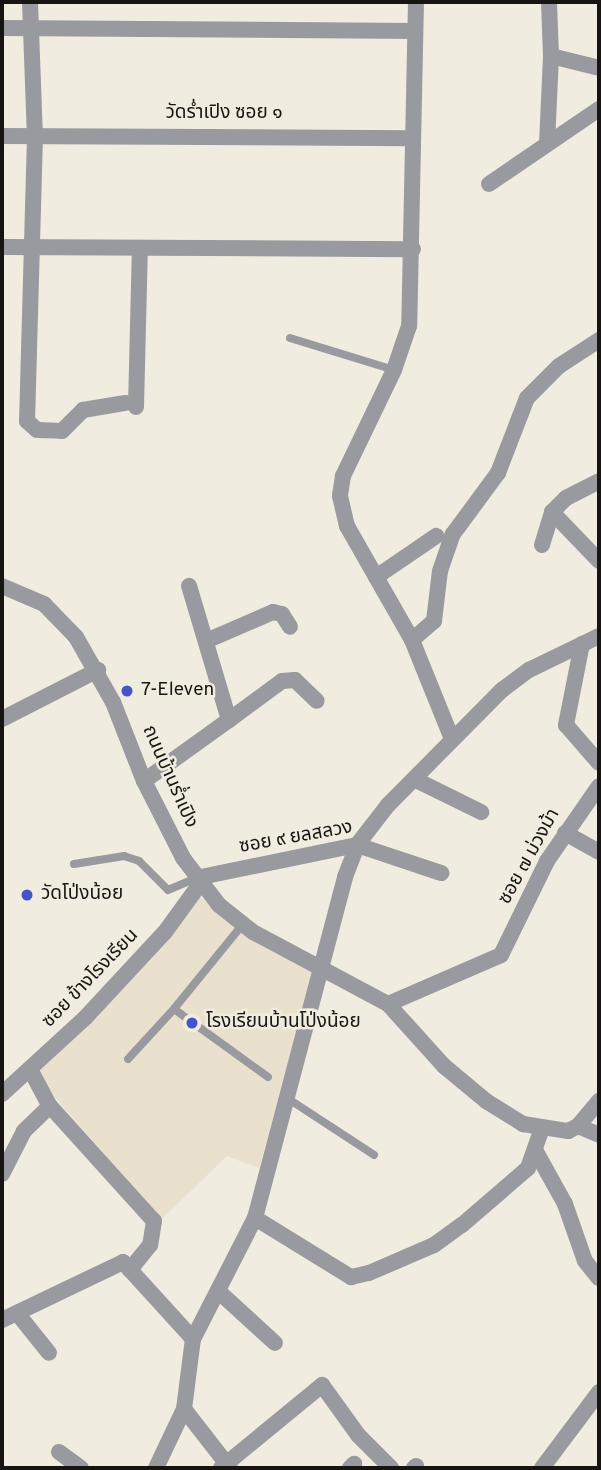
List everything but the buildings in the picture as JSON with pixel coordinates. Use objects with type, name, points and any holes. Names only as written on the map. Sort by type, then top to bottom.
[{"type":"street","points":[[30,2],[35,136],[27,421],[37,430],[62,431],[83,410],[131,405],[140,248]]},
{"type":"street","points":[[416,2],[410,326],[394,370],[343,476],[340,496],[347,526],[412,640],[452,739]]},
{"type":"street","points":[[547,144],[551,56],[549,2]]},
{"type":"street","points":[[2,28],[415,31]]},
{"type":"street","points":[[551,56],[599,68]]},
{"type":"street","points":[[489,184],[599,109]]},
{"type":"street","name":"วัดร่ำเปิง ซอย ๑","points":[[2,136],[412,138]]},
{"type":"street","points":[[2,247],[413,249]]},
{"type":"street","points":[[412,640],[434,621],[440,571],[453,534],[498,473],[527,398],[559,366],[599,340]]},
{"type":"street","points":[[542,545],[552,512],[566,498],[599,481]]},
{"type":"street","points":[[552,512],[599,561]]},
{"type":"street","points":[[376,578],[436,536]]},
{"type":"street","name":"ถนนบ้านร่ำเปิง","points":[[2,586],[29,595],[61,618],[98,670],[144,781],[198,881],[243,924],[388,1004],[444,1066],[486,1101],[523,1124],[542,1128]]},
{"type":"street","points":[[189,586],[229,720]]},
{"type":"street","points":[[206,641],[273,612],[282,614],[290,627]]},
{"type":"street","points":[[156,1468],[184,1409],[193,1339],[255,1218],[285,1097],[357,845],[414,779],[502,690],[599,636]]},
{"type":"street","points":[[582,644],[566,725],[599,763]]},
{"type":"street","points":[[2,719],[98,670]]},
{"type":"street","points":[[144,781],[282,681],[295,680],[317,701]]},
{"type":"street","points":[[414,779],[481,813]]},
{"type":"street","name":"ซอย ๗ ม่วงม้า","points":[[388,1004],[501,955],[528,895],[565,832],[599,786]]},
{"type":"street","points":[[565,832],[599,852]]},
{"type":"street","name":"ซอย ๙ ยลสลวง","points":[[198,881],[357,845],[441,873]]},
{"type":"street","name":"ซอย ข้างโรงเรียน","points":[[2,1094],[31,1071],[165,932],[198,881]]},
{"type":"street","points":[[31,1071],[50,1106],[154,1221],[149,1245],[130,1270]]},
{"type":"street","points":[[255,1218],[351,1277],[434,1245],[528,1168],[542,1128],[568,1130],[578,1126],[599,1101]]},
{"type":"street","points":[[2,1174],[24,1131],[50,1106]]},
{"type":"street","points":[[578,1126],[599,1135]]},
{"type":"street","points":[[534,1150],[565,1204],[586,1261],[599,1279]]},
{"type":"street","points":[[49,1353],[9,1317],[123,1262],[193,1339]]},
{"type":"street","points":[[218,1291],[275,1343]]},
{"type":"street","points":[[184,1409],[225,1466],[322,1385],[363,1440],[391,1468]]},
{"type":"street","points":[[542,1468],[599,1392]]},
{"type":"street","points":[[59,1452],[81,1468]]},
{"type":"lane","points":[[289,338],[394,370]]},
{"type":"lane","points":[[74,864],[124,856],[139,860],[168,890],[198,881]]},
{"type":"lane","points":[[128,1059],[174,1009],[243,924]]},
{"type":"lane","points":[[174,1009],[268,1077]]},
{"type":"lane","points":[[285,1097],[374,1154]]},
{"type":"shaded area","name":"โรงเรียนบ้านโป่งน้อย","points":[[198,895],[235,927],[313,971],[259,1168],[227,1156],[162,1219],[35,1075]]},
{"type":"place","name":"7-Eleven","points":[[127,691]]},
{"type":"place","name":"วัดโป่งน้อย","points":[[27,895]]},
{"type":"place","name":"โรงเรียนบ้านโป่งน้อย","points":[[192,1023]]}]
